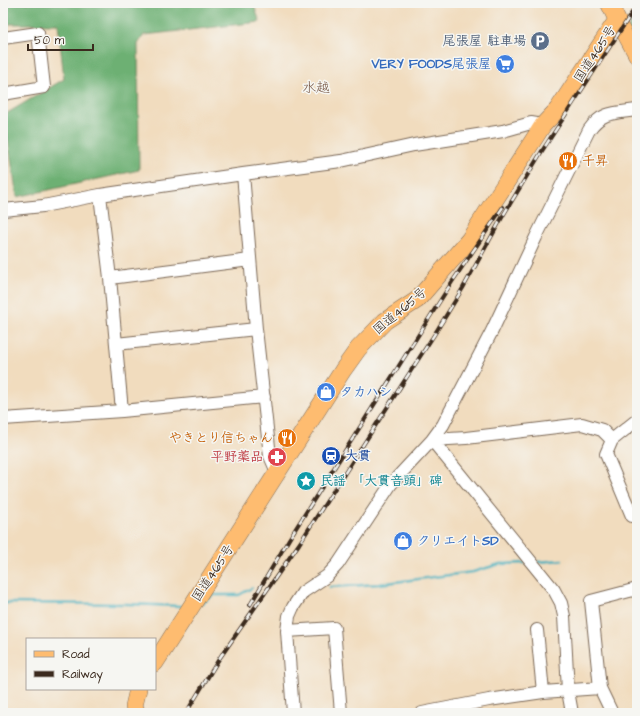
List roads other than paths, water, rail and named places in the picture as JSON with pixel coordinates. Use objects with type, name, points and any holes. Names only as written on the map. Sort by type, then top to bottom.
[{"type":"highway","name":"国道465号","points":[[156,661],[277,472],[358,349],[386,321],[417,300],[469,240],[544,125],[558,110],[617,20],[609,3]]},
{"type":"highway","points":[[137,713],[134,706],[138,690]]},
{"type":"main road","points":[[617,20],[637,57]]},
{"type":"street","points":[[3,38],[38,33],[44,86],[3,94]]},
{"type":"street","points":[[293,713],[287,631],[289,616],[293,607],[303,592],[327,576],[338,564],[391,484],[432,440],[443,425],[492,330],[536,237],[594,122],[604,115],[637,110]]},
{"type":"street","points":[[3,210],[43,206],[100,195],[341,161],[414,144],[502,131],[531,123],[544,125]]},
{"type":"street","points":[[243,174],[256,329],[270,456],[277,472]]},
{"type":"street","points":[[100,195],[110,278],[122,411]]},
{"type":"street","points":[[110,278],[250,260]]},
{"type":"street","points":[[116,344],[256,329]]},
{"type":"street","points":[[3,419],[122,411],[264,397]]},
{"type":"street","points":[[637,420],[612,440],[606,454],[632,516],[637,514]]},
{"type":"street","points":[[432,440],[466,438],[582,424],[602,430],[612,440]]},
{"type":"street","points":[[432,440],[554,590],[561,603],[564,616],[568,691],[572,713]]},
{"type":"street","points":[[612,713],[600,688],[591,601],[637,589]]},
{"type":"street","points":[[287,631],[334,628],[341,713]]},
{"type":"street","points":[[537,630],[543,692]]},
{"type":"street","points":[[422,713],[489,700],[543,692],[600,688]]},
{"type":"waterway","points":[[538,562],[562,560]]},
{"type":"waterway","points":[[330,587],[379,584],[473,572],[500,564],[525,563]]},
{"type":"waterway","points":[[203,603],[213,595],[239,595],[252,588]]},
{"type":"waterway","points":[[3,603],[181,606]]},
{"type":"railway","points":[[219,659],[299,544],[434,335],[463,288],[504,214],[542,151],[637,5]]},
{"type":"railway","points":[[250,605],[289,539],[452,282],[503,207]]},
{"type":"railway","points":[[186,713],[222,654]]},
{"type":"place","name":"尾張屋 駐車場","points":[[540,41]]},
{"type":"place","name":"VERY FOODS尾張屋","points":[[505,64]]},
{"type":"place","name":"千昇","points":[[568,161]]},
{"type":"place","name":"タカハシ","points":[[326,392]]},
{"type":"place","name":"やきとり信ちゃん","points":[[287,438]]},
{"type":"place","name":"大貫","points":[[331,456]]},
{"type":"place","name":"平野薬品","points":[[277,457]]},
{"type":"place","name":"民謡 「大貫音頭」碑","points":[[306,481]]},
{"type":"place","name":"クリエイトSD","points":[[403,541]]},
{"type":"district","name":"水越","points":[[316,88]]}]
